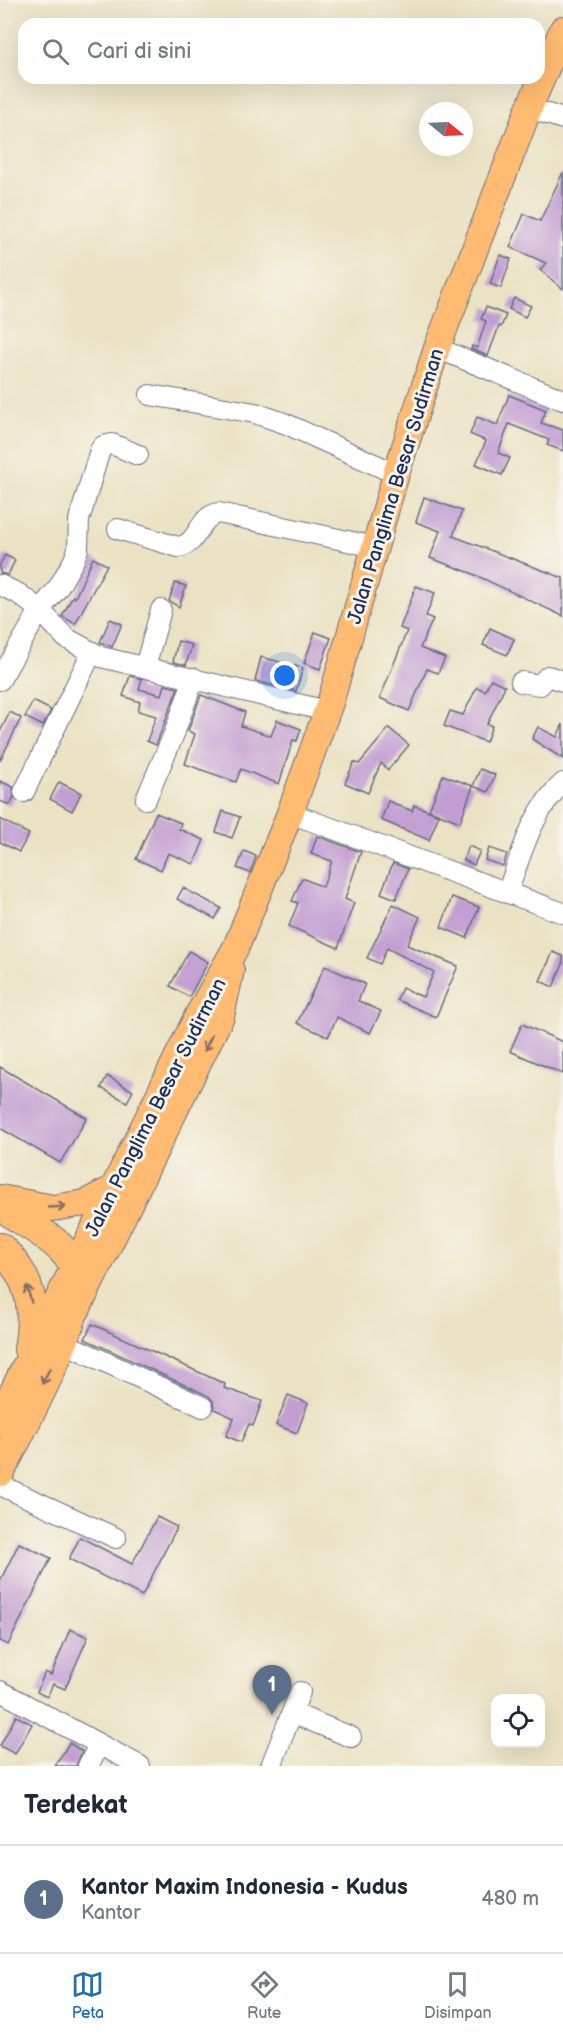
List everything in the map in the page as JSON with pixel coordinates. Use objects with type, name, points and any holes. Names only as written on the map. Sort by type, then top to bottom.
[{"type":"highway","points":[[0,1204],[44,1236],[75,1267],[78,1292],[67,1333],[0,1471]]},
{"type":"highway","points":[[0,1232],[57,1266],[75,1267]]},
{"type":"highway","points":[[0,1248],[16,1266],[30,1291],[31,1334],[24,1372]]},
{"type":"highway","points":[[0,1422],[75,1267]]},
{"type":"main road","name":"Jalan Panglima Besar Sudirman","points":[[545,71],[563,29]]},
{"type":"main road","name":"Jalan Panglima Besar Sudirman","points":[[75,1267],[198,1015],[236,947],[290,813],[327,711],[396,474],[437,348],[539,84]]},
{"type":"main road","name":"Jalan Panglima Besar Sudirman","points":[[67,1333],[221,1016],[236,947]]},
{"type":"main road","points":[[0,1198],[53,1208],[85,1203],[114,1188]]},
{"type":"main road","points":[[75,1267],[100,1249],[118,1228]]},
{"type":"street","points":[[529,108],[563,119]]},
{"type":"street","points":[[437,348],[563,400]]},
{"type":"street","points":[[150,395],[255,413],[284,423],[396,474]]},
{"type":"street","points":[[0,680],[40,610],[58,588],[77,554],[79,520],[100,450],[103,446],[111,444],[138,455]]},
{"type":"street","points":[[118,529],[177,548],[192,542],[207,519],[219,513],[375,547]]},
{"type":"street","points":[[0,585],[19,594],[40,610],[66,638],[92,652],[327,711]]},
{"type":"street","points":[[145,667],[161,610]]},
{"type":"street","points":[[24,792],[92,652]]},
{"type":"street","points":[[521,682],[540,686],[547,676],[563,681]]},
{"type":"street","points":[[146,799],[174,734],[194,678]]},
{"type":"street","points":[[507,893],[531,828],[560,791]]},
{"type":"street","points":[[290,813],[563,913]]},
{"type":"street","points":[[67,1333],[203,1407]]},
{"type":"street","points":[[0,1485],[116,1538]]},
{"type":"street","points":[[0,1691],[140,1766]]},
{"type":"street","points":[[271,1766],[300,1692]]},
{"type":"street","points":[[292,1713],[351,1737]]},
{"type":"street","points":[[88,1766],[99,1745]]},
{"type":"building","points":[[563,172],[563,289],[540,270],[546,263],[510,247],[524,214],[540,221]]},
{"type":"building","points":[[500,255],[511,259],[501,288],[490,284]]},
{"type":"building","points":[[514,298],[531,306],[525,317],[509,309]]},
{"type":"building","points":[[486,307],[506,315],[501,327],[499,326],[488,356],[471,349],[472,346],[477,348],[486,321],[481,319]]},
{"type":"building","points":[[509,395],[546,410],[541,423],[563,430],[563,451],[547,445],[549,440],[509,424],[498,453],[510,458],[502,475],[476,464],[486,441],[470,434],[477,417],[497,425]]},
{"type":"building","points":[[424,497],[462,511],[453,536],[563,578],[563,616],[471,573],[430,558],[440,531],[416,522]]},
{"type":"building","points":[[5,555],[15,560],[8,575],[0,573],[0,564]]},
{"type":"building","points":[[93,558],[107,565],[75,624],[62,616],[73,596],[75,598]]},
{"type":"building","points":[[175,583],[186,586],[179,607],[169,601]]},
{"type":"building","points":[[416,586],[435,593],[426,616],[433,619],[420,648],[445,658],[438,673],[427,669],[409,711],[380,698],[407,631],[400,628]]},
{"type":"building","points":[[110,619],[122,624],[112,647],[100,642]]},
{"type":"building","points":[[490,628],[514,639],[507,655],[483,645]]},
{"type":"building","points":[[315,632],[331,638],[320,669],[304,663]]},
{"type":"building","points":[[178,641],[192,645],[186,665],[173,662]]},
{"type":"building","points":[[261,657],[303,668],[296,691],[255,681]]},
{"type":"building","points":[[130,676],[142,679],[139,689],[162,695],[165,685],[178,688],[156,745],[147,741],[156,716],[138,711],[140,702],[123,696]]},
{"type":"building","points":[[491,679],[505,686],[487,724],[492,726],[486,742],[444,726],[450,711],[463,715],[477,687],[485,691]]},
{"type":"building","points":[[201,695],[245,712],[241,726],[271,736],[277,720],[301,729],[297,741],[293,740],[279,784],[241,769],[236,782],[185,764],[195,734],[188,731]]},
{"type":"building","points":[[33,701],[51,710],[43,726],[25,717]]},
{"type":"building","points":[[10,712],[21,718],[0,761],[0,732]]},
{"type":"building","points":[[563,724],[563,759],[532,739],[538,727],[557,737]]},
{"type":"building","points":[[389,728],[409,745],[388,770],[381,763],[368,793],[345,783],[354,762],[359,764]]},
{"type":"building","points":[[480,769],[495,775],[488,792],[473,786]]},
{"type":"building","points":[[443,775],[473,786],[460,822],[429,810]]},
{"type":"building","points":[[0,781],[13,787],[14,797],[10,805],[0,801]]},
{"type":"building","points":[[59,782],[81,793],[72,811],[50,799]]},
{"type":"building","points":[[388,801],[412,811],[414,805],[439,815],[429,840],[381,820]]},
{"type":"building","points":[[223,811],[240,817],[232,838],[216,832]]},
{"type":"building","points":[[156,813],[181,823],[179,829],[204,840],[194,864],[168,853],[161,870],[136,859]]},
{"type":"building","points":[[0,819],[29,834],[19,852],[0,842]]},
{"type":"building","points":[[317,836],[361,852],[345,899],[354,903],[338,948],[289,926],[298,903],[292,901],[302,878],[323,887],[332,861],[311,854]]},
{"type":"building","points":[[469,846],[480,851],[474,865],[463,860]]},
{"type":"building","points":[[489,848],[507,854],[503,866],[485,860]]},
{"type":"building","points":[[244,851],[256,856],[250,873],[237,868]]},
{"type":"building","points":[[393,863],[408,869],[396,899],[381,893]]},
{"type":"building","points":[[183,888],[221,908],[215,919],[177,899]]},
{"type":"building","points":[[452,897],[479,907],[467,938],[441,927]]},
{"type":"building","points":[[393,904],[420,917],[407,945],[458,966],[436,1017],[397,1000],[402,988],[423,997],[434,972],[387,948],[380,964],[367,958]]},
{"type":"building","points":[[189,951],[208,962],[189,997],[170,986]]},
{"type":"building","points":[[553,952],[563,956],[563,964],[553,987],[540,981]]},
{"type":"building","points":[[325,966],[365,984],[358,1001],[381,1011],[370,1033],[337,1017],[328,1037],[297,1023]]},
{"type":"building","points":[[522,1024],[563,1042],[563,1074],[510,1051]]},
{"type":"building","points":[[0,1067],[87,1118],[60,1163],[0,1128]]},
{"type":"building","points":[[107,1076],[133,1091],[127,1102],[101,1088]]},
{"type":"building","points":[[92,1324],[225,1384],[224,1388],[262,1401],[253,1426],[249,1424],[241,1442],[226,1436],[234,1418],[214,1409],[213,1401],[209,1396],[85,1339]]},
{"type":"building","points":[[288,1395],[308,1403],[297,1433],[276,1425]]},
{"type":"building","points":[[157,1517],[177,1527],[142,1596],[69,1559],[80,1537],[132,1564]]},
{"type":"building","points":[[19,1543],[51,1558],[8,1645],[0,1641],[0,1581]]},
{"type":"building","points":[[70,1629],[88,1637],[65,1689],[53,1684],[47,1697],[37,1692],[45,1672],[51,1675]]},
{"type":"building","points":[[16,1716],[32,1724],[15,1754],[0,1746]]},
{"type":"building","points":[[69,1743],[82,1751],[76,1766],[55,1766]]},
{"type":"place","name":"Kantor Maxim Indonesia - Kudus","points":[[272,1715]]}]
